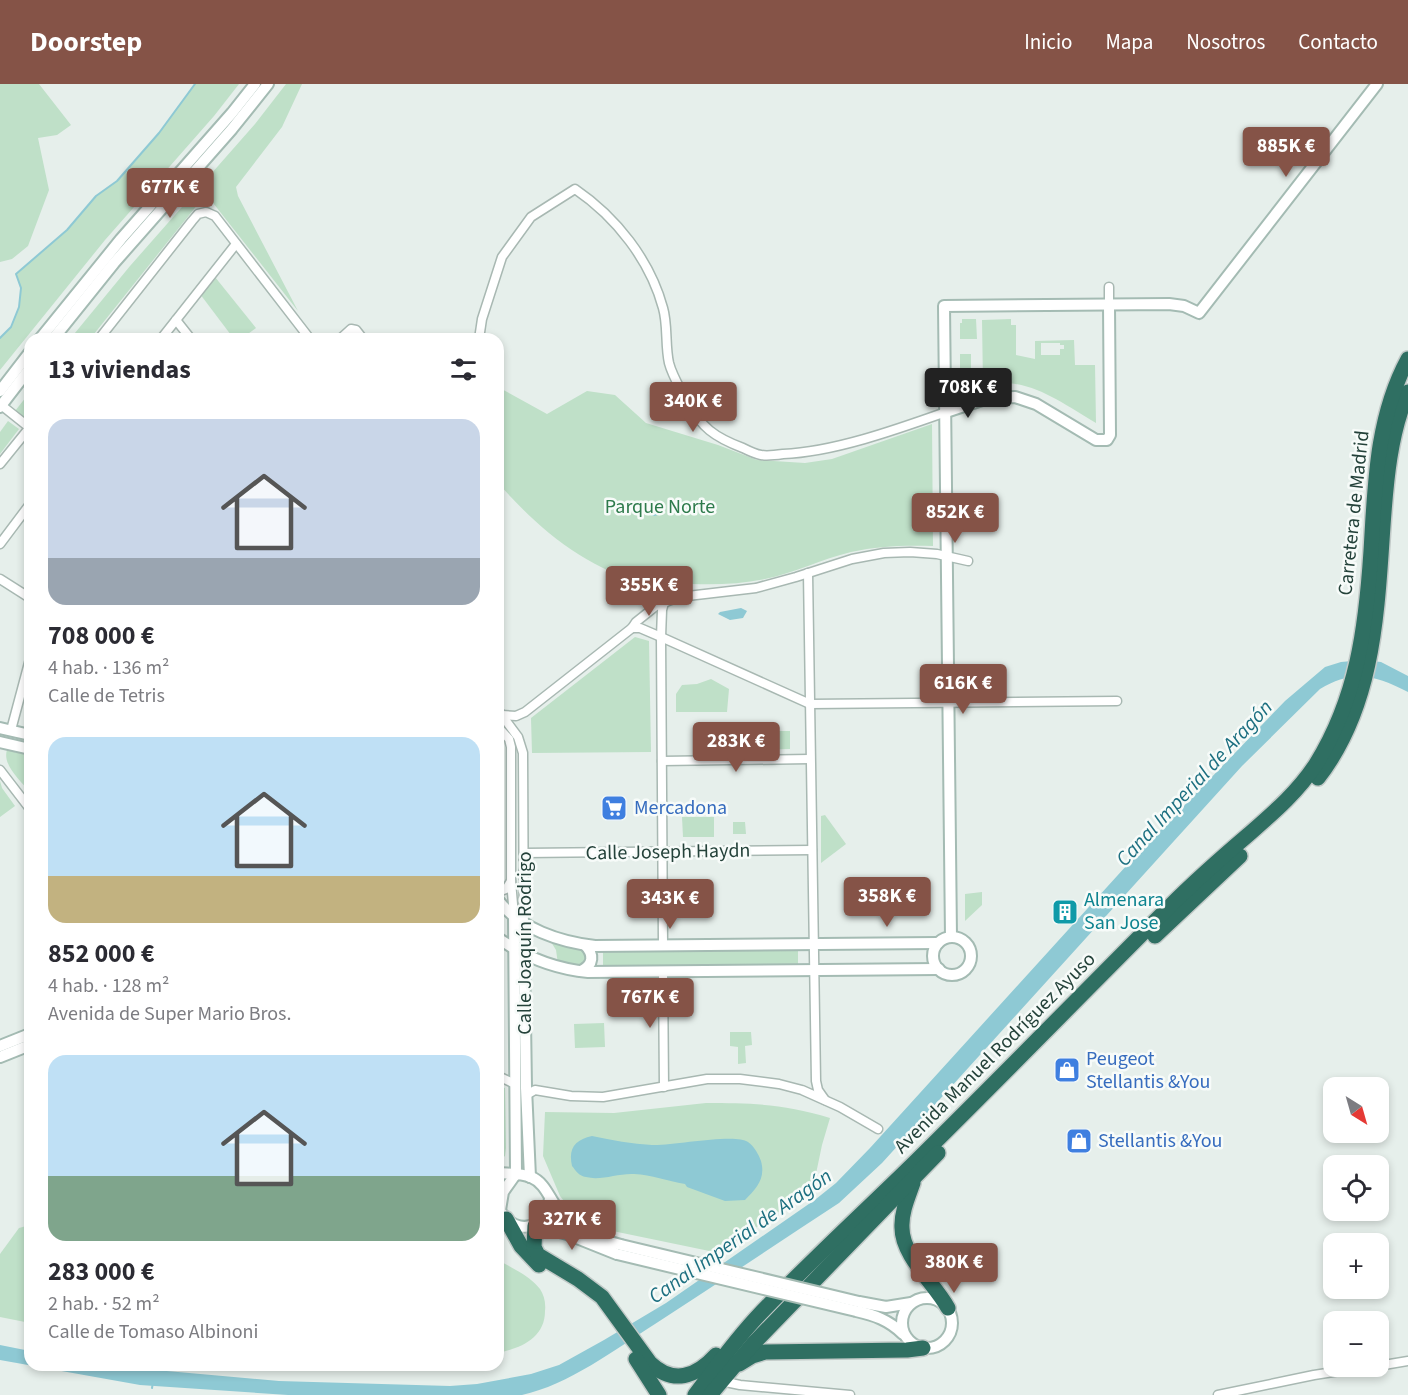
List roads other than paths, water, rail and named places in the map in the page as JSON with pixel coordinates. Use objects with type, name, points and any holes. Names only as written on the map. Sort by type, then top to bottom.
[{"type":"highway","name":"Carretera de Madrid","points":[[1368,637],[1375,486],[1384,424],[1393,389],[1408,359]]},
{"type":"highway","name":"Carretera de Madrid","points":[[1368,637],[1389,467],[1394,439],[1408,392]]},
{"type":"highway","points":[[1389,467],[1408,429]]},
{"type":"highway","points":[[1349,712],[1351,690],[1368,637]]},
{"type":"highway","name":"Avenida Manuel Rodríguez Ayuso","points":[[710,1395],[752,1345],[915,1178],[1161,930],[1304,796],[1340,745],[1349,712]]},
{"type":"highway","name":"Avenida Manuel Rodríguez Ayuso","points":[[695,1395],[755,1319],[927,1150],[1173,902],[1290,796],[1305,780],[1349,712]]},
{"type":"highway","points":[[915,1178],[902,1218],[902,1236],[910,1254],[948,1308]]},
{"type":"highway","points":[[504,1217],[521,1246],[533,1260],[546,1270],[599,1300]]},
{"type":"highway","points":[[537,1228],[534,1247],[541,1257],[584,1283],[599,1300],[640,1358],[659,1395]]},
{"type":"highway","points":[[640,1358],[666,1375],[681,1376],[697,1372],[755,1319]]},
{"type":"highway","points":[[725,1376],[752,1356],[765,1353],[923,1348]]},
{"type":"street","points":[[45,333],[121,239],[255,84]]},
{"type":"street","points":[[58,333],[114,263],[226,136],[268,84]]},
{"type":"street","points":[[951,937],[944,306],[1169,304],[1184,306],[1199,313],[1377,84]]},
{"type":"street","points":[[480,333],[482,319],[502,257],[531,216],[575,189],[593,201],[607,215],[624,233],[640,257],[655,285],[663,310],[669,363],[679,386],[705,428],[727,442],[761,455],[805,453],[865,437],[988,398],[1015,398],[1036,404],[1096,440],[1104,441],[1110,435],[1109,287]]},
{"type":"street","points":[[104,333],[192,221],[198,214],[206,212],[215,216],[305,333]]},
{"type":"street","points":[[166,333],[236,244]]},
{"type":"street","points":[[176,320],[186,333]]},
{"type":"street","points":[[0,391],[24,360]]},
{"type":"street","points":[[24,376],[1,406],[24,423]]},
{"type":"street","points":[[0,464],[24,434]]},
{"type":"street","points":[[0,544],[24,512]]},
{"type":"street","points":[[504,714],[516,716],[525,712],[632,628],[656,606],[664,603],[686,596],[756,588],[852,559],[884,553],[929,553],[968,561]]},
{"type":"street","points":[[808,573],[814,1084],[825,1100]]},
{"type":"street","points":[[0,579],[24,594]]},
{"type":"street","points":[[663,944],[661,637],[664,603]]},
{"type":"street","points":[[632,628],[642,629],[661,637],[810,704],[1117,701]]},
{"type":"street","points":[[24,676],[5,729],[24,734]]},
{"type":"street","name":"Calle Joaquín Rodrigo","points":[[504,718],[518,736],[522,747],[524,922],[519,951],[515,1084],[516,1175]]},
{"type":"street","name":"Calle Joaquín Rodrigo","points":[[504,734],[509,739],[511,759],[512,881],[528,1094],[530,1177]]},
{"type":"street","points":[[0,742],[24,748]]},
{"type":"street","points":[[662,761],[810,759]]},
{"type":"street","points":[[0,770],[24,801]]},
{"type":"street","name":"Calle Joseph Haydn","points":[[524,853],[812,850]]},
{"type":"street","name":"Calle Joaquín Rodrigo","points":[[504,890],[512,881]]},
{"type":"street","points":[[504,906],[524,922],[560,939],[585,945],[938,943],[951,937],[961,939],[966,944],[970,951],[970,961],[964,970],[957,974],[947,974],[939,969],[581,971],[552,965],[519,951],[504,942]]},
{"type":"street","points":[[938,943],[933,956],[939,969]]},
{"type":"street","points":[[581,971],[588,967],[592,960],[590,951],[585,945]]},
{"type":"street","points":[[663,972],[664,1087]]},
{"type":"street","points":[[0,1046],[24,1036]]},
{"type":"street","points":[[0,1057],[24,1047]]},
{"type":"street","points":[[528,1094],[536,1090],[571,1096],[603,1097],[723,1078],[761,1081],[802,1090],[878,1129]]},
{"type":"street","points":[[504,1079],[515,1084]]},
{"type":"street","points":[[802,1090],[814,1084]]},
{"type":"street","points":[[504,1174],[530,1177],[542,1185],[560,1213],[572,1224],[619,1250]]},
{"type":"street","points":[[504,1191],[516,1175]]},
{"type":"street","points":[[537,1228],[547,1213],[550,1198]]},
{"type":"street","points":[[504,1214],[519,1226],[567,1234],[619,1250],[857,1306],[886,1307],[911,1303],[918,1299],[933,1298],[948,1308],[952,1322],[948,1336],[937,1346],[923,1348],[909,1341],[885,1320],[857,1306]]},
{"type":"street","points":[[904,1335],[903,1314],[911,1303]]},
{"type":"street","points":[[1389,1364],[1408,1361]]},
{"type":"street","points":[[1218,1395],[1323,1374]]},
{"type":"street","points":[[725,1376],[740,1385],[850,1395]]},
{"type":"water","points":[[654,502],[659,504],[661,509],[659,514],[654,516],[649,514],[647,509],[649,504]]},
{"type":"water","points":[[741,608],[747,611],[743,618],[730,620],[718,614],[720,612]]},
{"type":"water","name":"Canal Imperial de Aragón","points":[[1363,660],[1381,662],[1408,676],[1408,692],[1375,678],[1364,677],[1343,679],[1320,689],[1242,766],[882,1163],[839,1203],[574,1375],[522,1395],[288,1395],[140,1385],[62,1371],[167,1371],[279,1381],[450,1386],[477,1384],[531,1374],[559,1365],[666,1303],[836,1183],[1127,865],[1285,701],[1325,667],[1341,662]]},
{"type":"water","points":[[592,1136],[652,1145],[717,1139],[741,1140],[748,1142],[759,1156],[762,1167],[761,1178],[756,1188],[745,1200],[725,1201],[687,1187],[685,1184],[647,1176],[628,1174],[592,1178],[578,1173],[572,1166],[571,1154],[577,1143]]},
{"type":"water","name":"Canal Imperial de Aragón","points":[[0,1345],[24,1350],[24,1364],[0,1360]]},
{"type":"waterway","points":[[0,338],[11,327],[19,307],[21,288],[16,274],[67,230],[96,196],[117,181],[159,133],[195,84]]},
{"type":"waterway","points":[[152,1388],[153,1382]]},
{"type":"place","name":"Mercadona","points":[[614,808]]},
{"type":"place","name":"Almenara San Jose","points":[[1065,912]]},
{"type":"place","name":"Peugeot Stellantis &You","points":[[1067,1070]]},
{"type":"place","name":"Stellantis &You","points":[[1079,1141]]},
{"type":"park label","name":"Parque Norte","points":[[660,507]]}]
